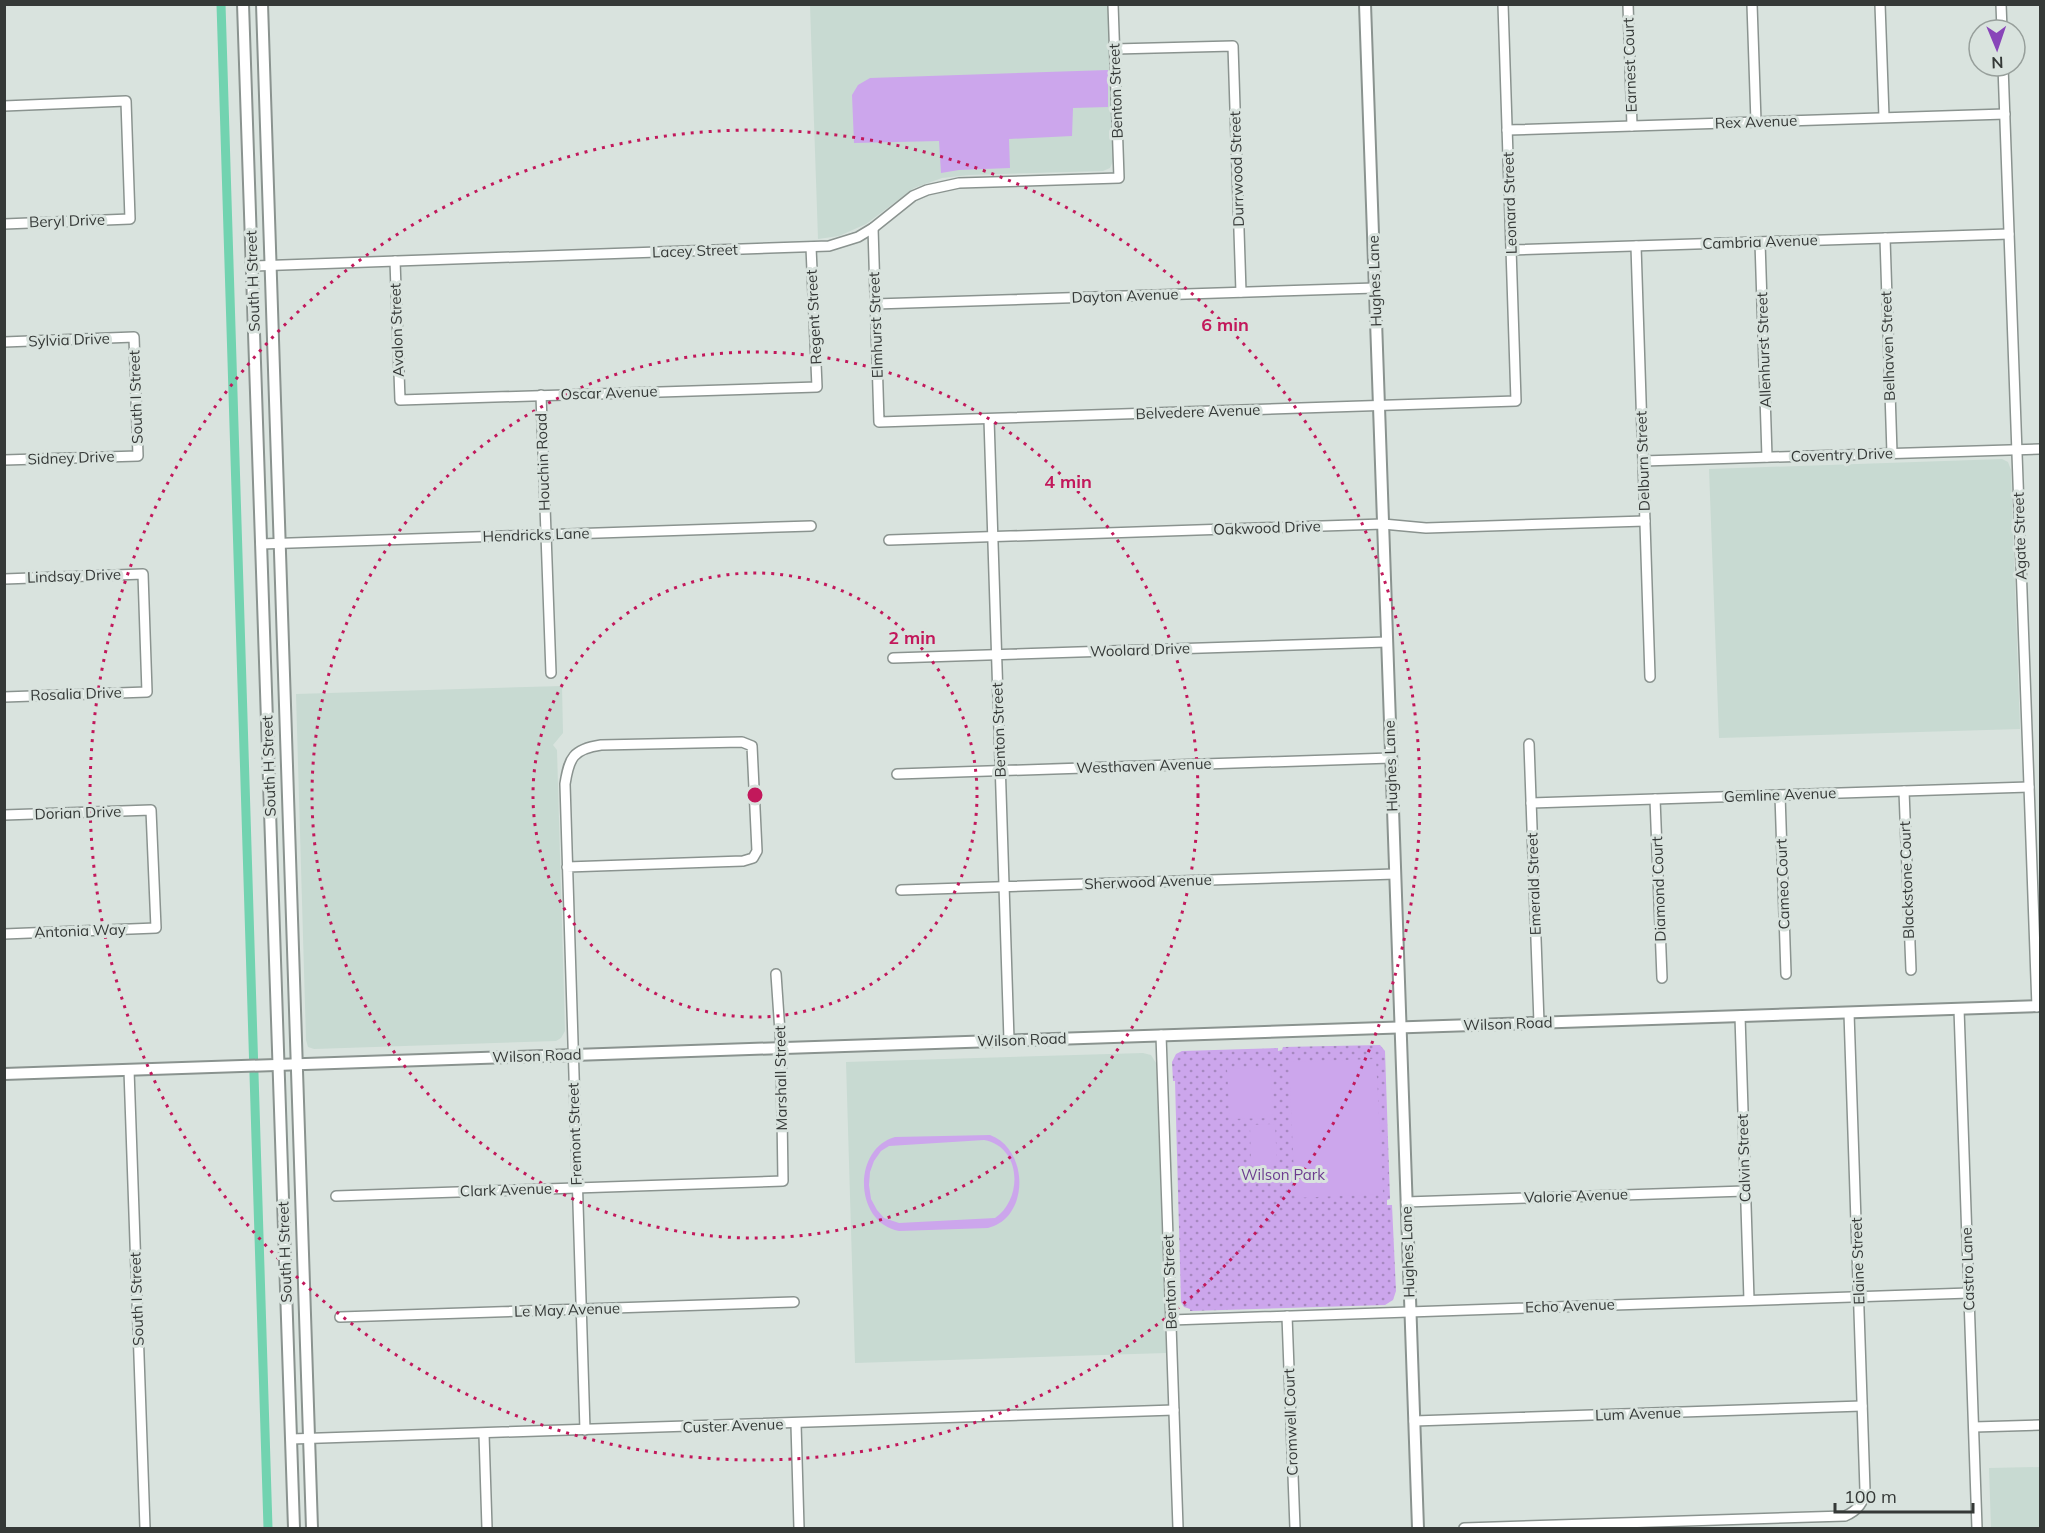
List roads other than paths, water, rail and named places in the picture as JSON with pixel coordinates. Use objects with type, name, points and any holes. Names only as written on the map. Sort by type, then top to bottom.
[{"type":"street","name":"South H Street","points":[[243,4],[294,1528]]},
{"type":"street","name":"South H Street","points":[[262,4],[312,1528]]},
{"type":"street","name":"Benton Street","points":[[1113,4],[1119,178]]},
{"type":"street","name":"Hughes Lane","points":[[1365,4],[1418,1528]]},
{"type":"street","name":"Leonard Street","points":[[1503,4],[1516,401]]},
{"type":"street","name":"Earnest Court","points":[[1628,4],[1632,126]]},
{"type":"street","points":[[1752,4],[1756,122]]},
{"type":"street","points":[[1880,4],[1884,117]]},
{"type":"street","name":"Durrwood Street","points":[[1115,49],[1233,46],[1241,292]]},
{"type":"street","name":"Agate Street","points":[[2004,78],[2038,1006]]},
{"type":"street","name":"Beryl Drive","points":[[4,105],[126,101],[130,219],[4,224]]},
{"type":"street","name":"Rex Avenue","points":[[1507,130],[2005,114]]},
{"type":"street","name":"Lacey Street","points":[[253,266],[811,247],[844,242],[873,228],[913,196],[944,185],[1119,178]]},
{"type":"street","name":"Elmhurst Street","points":[[873,228],[879,422]]},
{"type":"street","name":"Cambria Avenue","points":[[1511,250],[2009,234]]},
{"type":"street","name":"Belhaven Street","points":[[1885,238],[1892,453]]},
{"type":"street","name":"Allenhurst Street","points":[[1760,242],[1767,458]]},
{"type":"street","name":"Delburn Street","points":[[1636,246],[1650,677]]},
{"type":"street","name":"Regent Street","points":[[811,247],[817,387]]},
{"type":"street","name":"Avalon Street","points":[[395,261],[400,400]]},
{"type":"street","name":"Dayton Avenue","points":[[875,304],[1375,288]]},
{"type":"street","name":"Sylvia Drive","points":[[4,342],[134,338]]},
{"type":"street","name":"South I Street","points":[[134,338],[138,456]]},
{"type":"street","name":"Oscar Avenue","points":[[400,400],[817,387]]},
{"type":"street","name":"Houchin Road","points":[[541,395],[551,673]]},
{"type":"street","name":"Belvedere Avenue","points":[[879,422],[1516,401]]},
{"type":"street","name":"Benton Street","points":[[989,419],[1009,1040]]},
{"type":"street","name":"Coventry Drive","points":[[1643,462],[2040,448]]},
{"type":"street","name":"Sidney Drive","points":[[4,460],[138,456]]},
{"type":"street","name":"Oakwood Drive","points":[[890,540],[1383,524],[1426,528],[1645,521]]},
{"type":"street","name":"Hendricks Lane","points":[[261,544],[811,526]]},
{"type":"street","name":"Lindsay Drive","points":[[4,579],[143,574],[147,692]]},
{"type":"street","name":"Woolard Drive","points":[[893,658],[1387,642]]},
{"type":"street","name":"Rosalia Drive","points":[[4,697],[147,692]]},
{"type":"street","name":"Fremont Street","points":[[567,867],[743,861],[753,858],[757,851],[752,746],[747,743],[586,747],[576,753],[568,766],[565,784],[567,867],[585,1430]]},
{"type":"street","name":"Emerald Street","points":[[1529,744],[1539,1023]]},
{"type":"street","name":"Westhaven Avenue","points":[[897,774],[1391,758]]},
{"type":"street","name":"Gemline Avenue","points":[[1531,803],[2029,787]]},
{"type":"street","name":"Blackstone Court","points":[[1904,791],[1911,970]]},
{"type":"street","name":"Cameo Court","points":[[1780,795],[1786,974]]},
{"type":"street","name":"Diamond Court","points":[[1655,799],[1662,978]]},
{"type":"street","name":"Dorian Drive","points":[[4,815],[151,810],[156,928]]},
{"type":"street","name":"Sherwood Avenue","points":[[901,890],[1395,874]]},
{"type":"street","name":"Antonia Way","points":[[4,934],[156,928]]},
{"type":"street","name":"Marshall Street","points":[[776,974],[781,1047],[783,1181]]},
{"type":"street","name":"Wilson Road","points":[[4,1074],[2038,1006]]},
{"type":"street","name":"Castro Lane","points":[[1959,1009],[1977,1528]]},
{"type":"street","name":"Elaine Street","points":[[1464,1528],[1845,1516],[1858,1508],[1865,1494],[1850,1013]]},
{"type":"street","name":"Calvin Street","points":[[1740,1016],[1749,1300]]},
{"type":"street","name":"Benton Street","points":[[1161,1035],[1178,1528]]},
{"type":"street","name":"South I Street","points":[[129,1070],[145,1528]]},
{"type":"street","name":"Clark Avenue","points":[[336,1196],[783,1181]]},
{"type":"street","name":"Valorie Avenue","points":[[1406,1202],[1745,1191]]},
{"type":"street","name":"Echo Avenue","points":[[1171,1320],[1969,1293]]},
{"type":"street","name":"Le May Avenue","points":[[340,1317],[794,1302]]},
{"type":"street","name":"Cromwell Court","points":[[1287,1316],[1295,1528]]},
{"type":"street","name":"Lum Avenue","points":[[1414,1421],[1862,1406]]},
{"type":"street","name":"Custer Avenue","points":[[291,1439],[1174,1410]]},
{"type":"street","points":[[796,1424],[799,1528]]},
{"type":"street","points":[[1974,1427],[2040,1425]]},
{"type":"street","points":[[484,1434],[487,1528]]},
{"type":"waterway","points":[[221,4],[268,1528]]},
{"type":"park label","name":"Wilson Park","points":[[1283,1175]]}]
